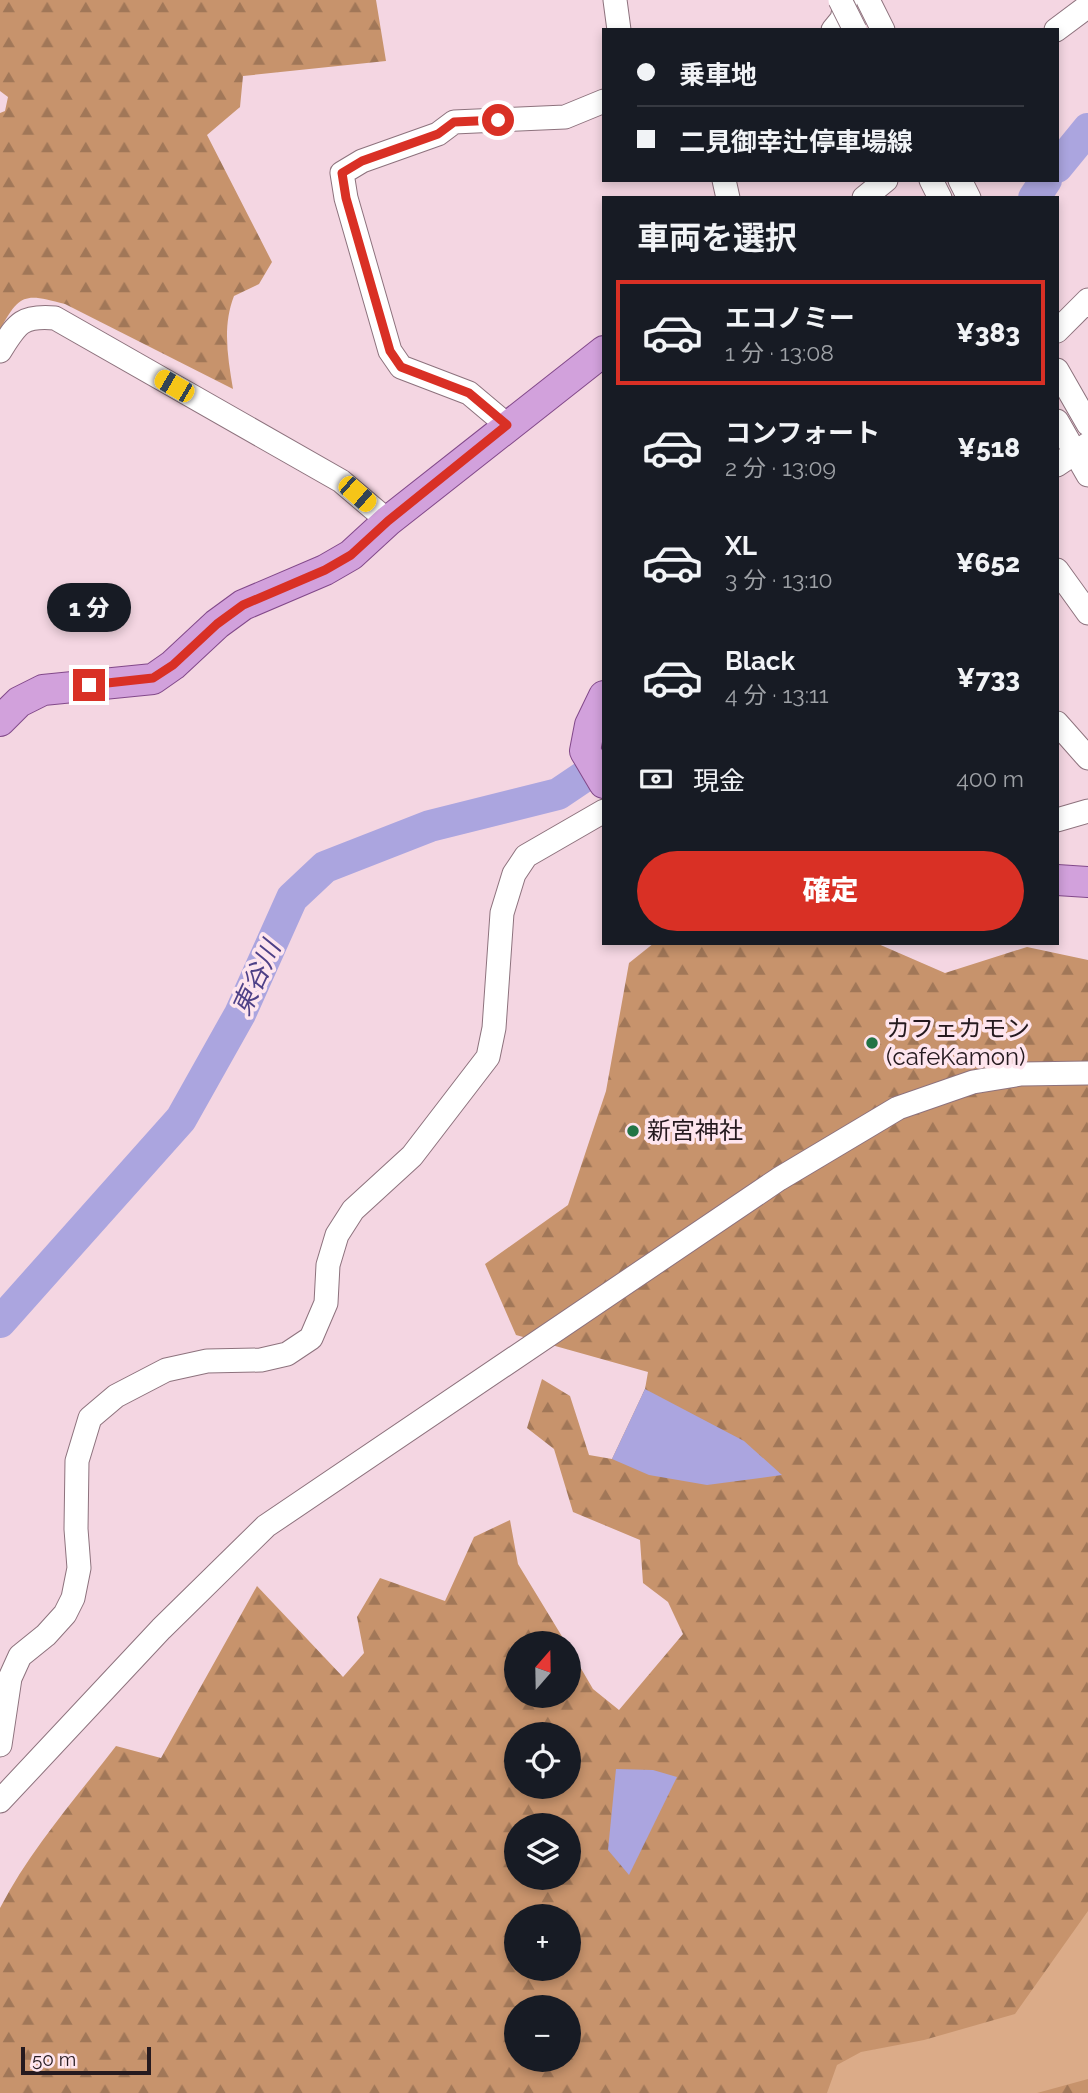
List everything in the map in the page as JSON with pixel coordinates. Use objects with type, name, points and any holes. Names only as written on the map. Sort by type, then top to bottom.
[{"type":"main road","points":[[0,721],[19,702],[43,690],[153,678],[173,665],[217,624],[243,605],[325,570],[351,555],[388,521],[507,425],[602,353]]},
{"type":"main road","points":[[602,700],[590,725],[584,751],[602,780]]},
{"type":"main road","points":[[1059,880],[1088,882]]},
{"type":"street","points":[[615,0],[620,28]]},
{"type":"street","points":[[839,0],[854,28]]},
{"type":"street","points":[[835,28],[842,19],[846,0]]},
{"type":"street","points":[[868,0],[882,28]]},
{"type":"street","points":[[1059,28],[1088,5]]},
{"type":"street","points":[[507,425],[469,393],[401,367],[390,351],[346,198],[342,173],[362,161],[438,134],[454,122],[565,117],[602,102]]},
{"type":"street","points":[[866,196],[884,182]]},
{"type":"street","points":[[1059,329],[1088,300]]},
{"type":"street","points":[[0,351],[16,326],[36,316],[55,318],[341,481],[388,521]]},
{"type":"street","points":[[1061,377],[1088,424]]},
{"type":"street","points":[[1059,423],[1082,448],[1088,475]]},
{"type":"street","points":[[1059,464],[1082,448]]},
{"type":"street","points":[[1059,573],[1088,613]]},
{"type":"street","points":[[1059,725],[1088,758]]},
{"type":"street","points":[[1059,819],[1088,811]]},
{"type":"street","points":[[0,1745],[10,1678],[20,1656],[65,1614],[73,1598],[79,1568],[76,1529],[77,1461],[90,1418],[116,1396],[166,1370],[207,1361],[261,1360],[287,1354],[312,1338],[326,1303],[328,1265],[342,1227],[353,1210],[412,1156],[488,1057],[494,1028],[502,913],[514,874],[526,856],[602,812]]},
{"type":"street","points":[[0,1801],[161,1629],[265,1526],[779,1179],[898,1108],[973,1082],[1021,1074],[1088,1073]]},
{"type":"shaded area","points":[[645,1389],[744,1441],[782,1475],[707,1485],[649,1475],[612,1459]]},
{"type":"shaded area","points":[[1088,1697],[1088,2093],[449,2093],[546,2072],[581,2072],[581,2064],[712,2036]]},
{"type":"shaded area","points":[[616,1769],[653,1770],[677,1777],[629,1875],[608,1850]]},
{"type":"green space","points":[[0,0],[376,0],[386,61],[243,76],[240,107],[207,135],[272,262],[259,284],[234,296],[230,308],[227,342],[233,389],[65,304],[41,298],[25,299],[13,308],[0,330],[0,113],[5,111],[8,97],[0,91]]},
{"type":"green space","points":[[652,945],[881,945],[945,973],[1027,947],[1088,960],[1088,1911],[1015,2014],[924,2040],[861,2052],[837,2065],[827,2093],[0,2093],[0,1908],[39,1845],[116,1746],[161,1758],[257,1586],[343,1677],[364,1653],[357,1617],[380,1578],[445,1601],[474,1537],[510,1520],[518,1564],[559,1631],[504,1631],[504,1708],[581,1708],[581,1668],[593,1689],[619,1710],[683,1634],[668,1602],[643,1583],[640,1540],[573,1512],[554,1449],[527,1428],[542,1379],[570,1396],[589,1455],[612,1459],[645,1389],[648,1372],[516,1335],[485,1264],[568,1205],[606,1091],[629,963]]},
{"type":"green space","points":[[1088,2079],[1088,2093],[1037,2093]]},
{"type":"waterway","name":"東谷川","points":[[1059,165],[1088,129]]},
{"type":"waterway","name":"東谷川","points":[[1035,196],[1045,182]]},
{"type":"waterway","name":"東谷川","points":[[0,1322],[181,1119],[240,1014],[292,898],[325,867],[430,826],[558,794],[602,764]]},
{"type":"place","name":"カフェカモン (cafeKamon)","points":[[872,1043]]},
{"type":"place","name":"新宮神社","points":[[633,1131]]},
{"type":"route","points":[[89,685],[153,678],[173,665],[217,624],[243,605],[325,570],[351,555],[388,521],[507,425],[469,393],[401,367],[390,351],[346,198],[342,173],[362,161],[438,134],[454,122],[498,120]]}]
